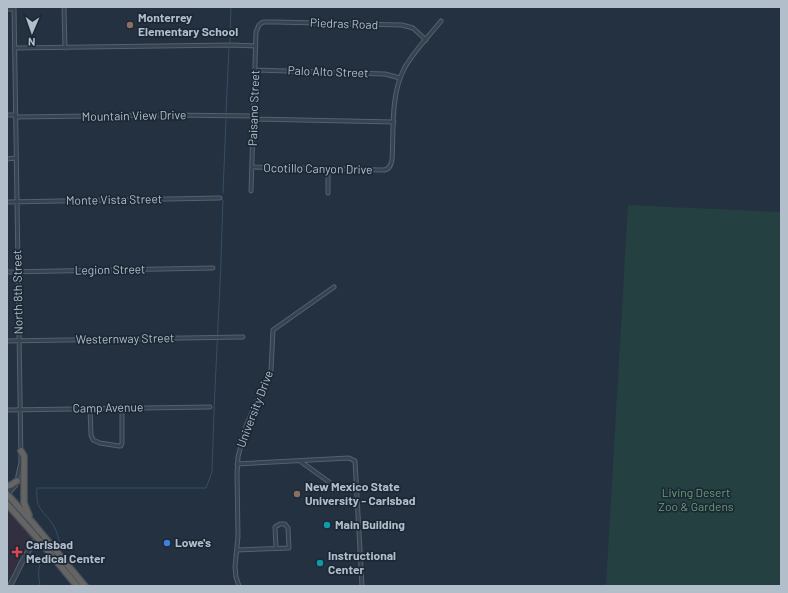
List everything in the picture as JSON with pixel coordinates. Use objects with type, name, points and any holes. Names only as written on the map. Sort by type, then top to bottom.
[{"type":"highway","points":[[21,451],[24,456],[24,503],[33,522]]},
{"type":"highway","points":[[7,486],[17,481]]},
{"type":"highway","points":[[7,494],[33,522],[85,586]]},
{"type":"highway","points":[[7,504],[77,586]]},
{"type":"street","points":[[64,7],[65,48]]},
{"type":"street","points":[[7,9],[14,8]]},
{"type":"street","name":"North 8th Street","points":[[7,494],[14,487],[17,481],[21,466],[14,8]]},
{"type":"street","name":"Ocotillo Canyon Drive","points":[[252,168],[388,169],[391,166],[392,160],[395,100],[400,78],[407,64],[442,21]]},
{"type":"street","name":"Piedras Road","points":[[259,25],[264,22],[275,22],[398,25],[413,28],[426,40]]},
{"type":"street","name":"Paisano Street","points":[[251,191],[256,46],[257,29],[259,25]]},
{"type":"street","points":[[14,48],[227,45],[256,46]]},
{"type":"street","name":"Palo Alto Street","points":[[255,70],[385,74],[400,78]]},
{"type":"street","name":"Mountain View Drive","points":[[7,115],[169,115],[394,122]]},
{"type":"street","points":[[7,159],[16,158]]},
{"type":"street","points":[[328,169],[328,193]]},
{"type":"street","name":"Monte Vista Street","points":[[7,202],[220,198]]},
{"type":"street","name":"Legion Street","points":[[7,272],[213,268]]},
{"type":"street","name":"University Drive","points":[[239,586],[236,573],[237,464],[246,426],[271,370],[273,330],[334,287]]},
{"type":"street","name":"Westernway Street","points":[[7,341],[243,337]]},
{"type":"street","name":"Camp Avenue","points":[[7,410],[210,407]]},
{"type":"street","points":[[90,409],[91,435],[93,440],[100,443],[121,446],[122,408]]},
{"type":"street","points":[[237,464],[349,458],[355,461],[362,586]]},
{"type":"street","points":[[300,461],[336,487],[337,490]]},
{"type":"street","points":[[237,550],[289,548],[288,528],[287,525],[282,523],[275,527],[276,548]]},
{"type":"street","points":[[10,586],[33,543],[43,534]]},
{"type":"shaded area","name":"Carlsbad Medical Center","points":[[7,505],[38,539],[10,586],[7,586]]},
{"type":"green space","name":"Living Desert Zoo & Gardens","points":[[628,205],[781,212],[781,586],[606,586]]},
{"type":"waterway","points":[[230,42],[231,7]]},
{"type":"waterway","points":[[226,112],[229,48]]},
{"type":"waterway","points":[[223,193],[226,119]]},
{"type":"waterway","points":[[60,543],[55,528],[39,506],[37,488],[206,488],[212,472],[223,200]]},
{"type":"waterway","points":[[40,586],[39,570],[45,555]]},
{"type":"place","name":"Monterrey Elementary School","points":[[130,25]]},
{"type":"place","name":"New Mexico State University - Carlsbad","points":[[297,494]]},
{"type":"place","name":"Main Building","points":[[327,525]]},
{"type":"place","name":"Lowe's","points":[[167,543]]},
{"type":"place","name":"Carlsbad Medical Center","points":[[17,552]]},
{"type":"place","name":"Instructional Center","points":[[320,563]]}]
